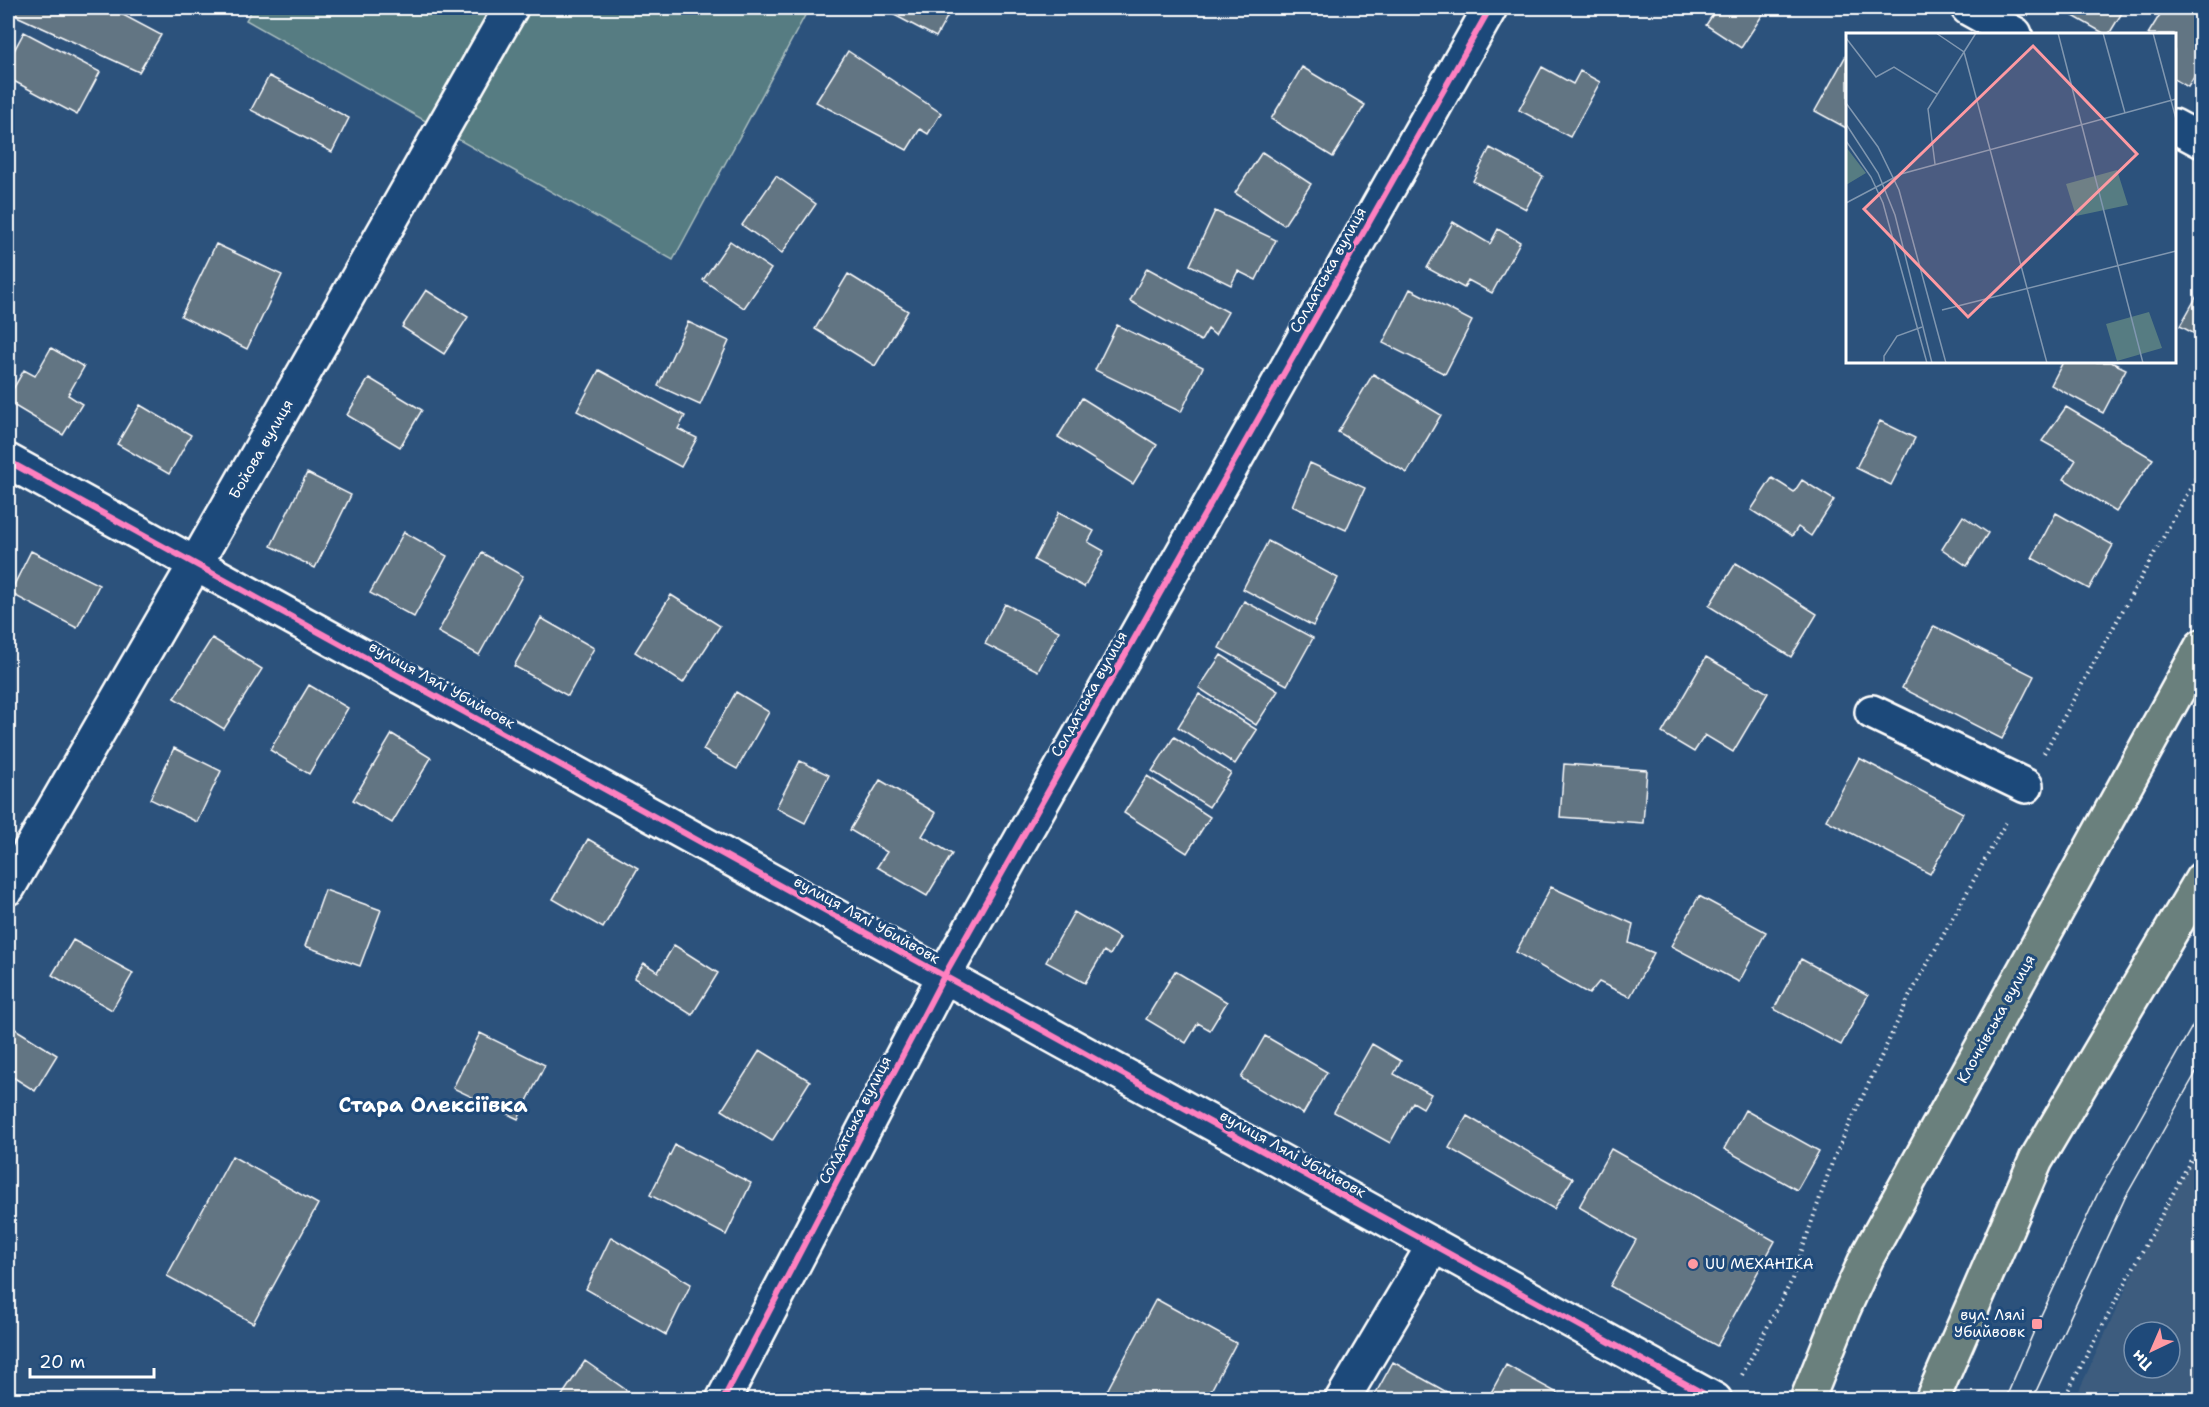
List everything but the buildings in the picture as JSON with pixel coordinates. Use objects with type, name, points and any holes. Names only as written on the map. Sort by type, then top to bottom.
[{"type":"main road","name":"Клочківська вулиця","points":[[1807,1400],[1867,1257],[2202,646]]},
{"type":"main road","points":[[1932,1400],[2036,1160],[2202,879]]},
{"type":"street","name":"Бойова вулиця","points":[[8,888],[512,8]]},
{"type":"street","name":"Солдатська вулиця","points":[[723,1400],[944,976],[1490,8]]},
{"type":"street","points":[[1968,8],[2013,33]]},
{"type":"street","points":[[2176,127],[2202,141]]},
{"type":"street","name":"вулиця Лялі Убийвовк","points":[[8,461],[1434,1245],[1727,1390]]},
{"type":"street","points":[[1872,712],[2026,786]]},
{"type":"street","points":[[1342,1400],[1434,1245]]},
{"type":"path","points":[[1727,1390],[1791,1282],[1833,1160],[1909,997],[2202,467]]},
{"type":"path","points":[[2063,1400],[2202,1139]]},
{"type":"shaded area","points":[[2201,1142],[2201,1399],[2075,1399],[2152,1232]]},
{"type":"green space","points":[[253,8],[809,8],[673,260],[246,20]]},
{"type":"tram line","points":[[2005,1400],[2037,1324],[2097,1195],[2202,1009]]},
{"type":"tram line","points":[[2032,1400],[2125,1198],[2202,1062]]},
{"type":"cycle path","points":[[723,1400],[944,976],[1490,8]]},
{"type":"cycle path","points":[[8,461],[1715,1400]]},
{"type":"place","name":"UU МЕХАНІКА","points":[[1693,1264]]},
{"type":"place","name":"вул. Лялі Убийвовк","points":[[2037,1324]]},
{"type":"district","name":"Стара Олексіївка","points":[[433,1105]]}]
